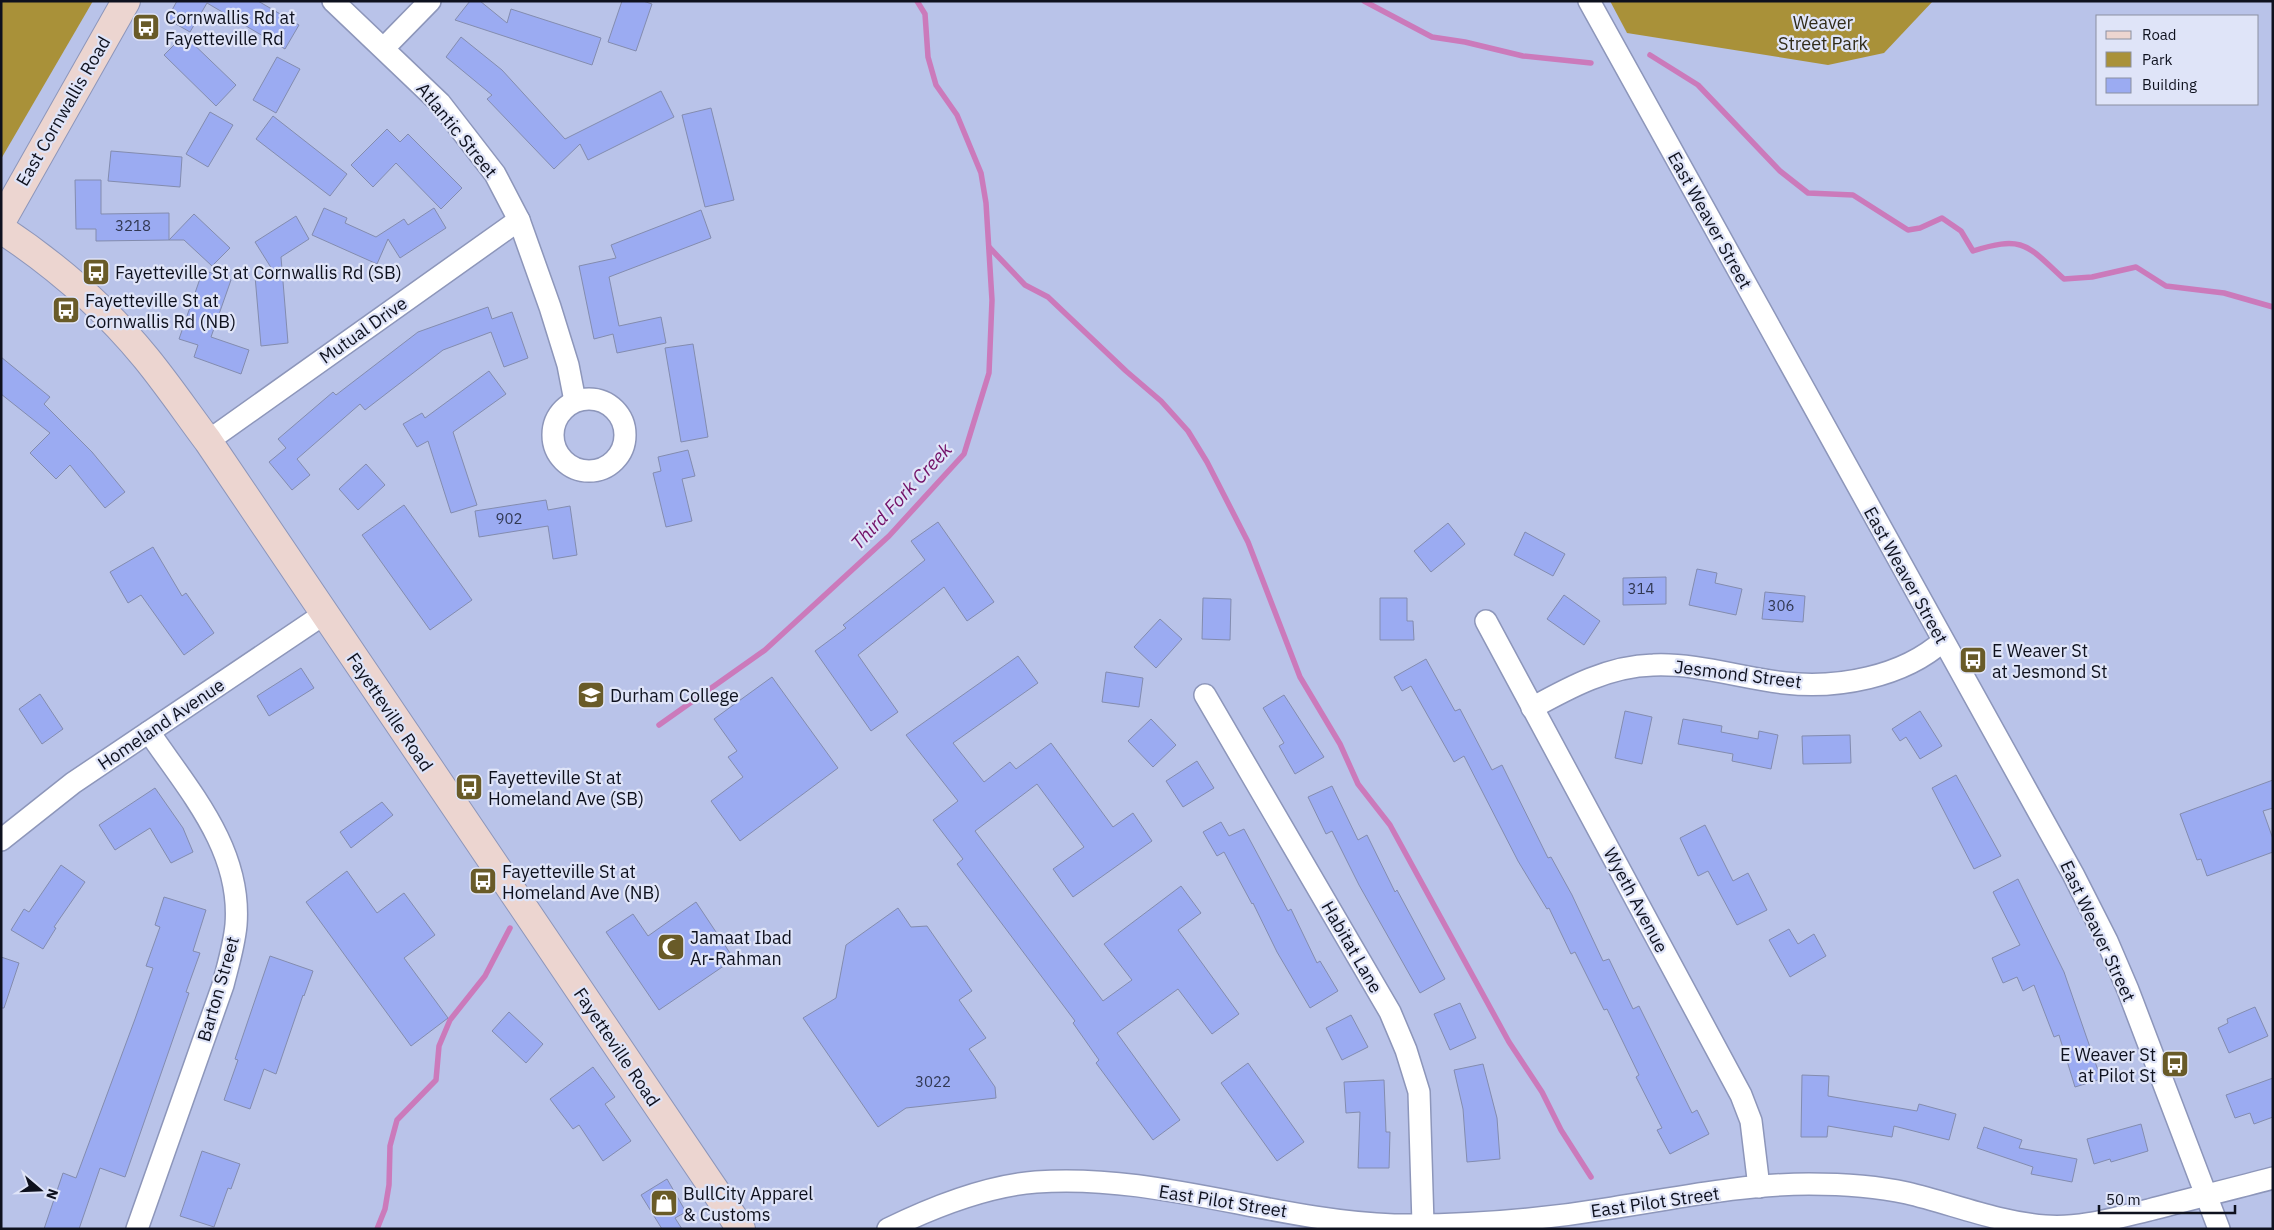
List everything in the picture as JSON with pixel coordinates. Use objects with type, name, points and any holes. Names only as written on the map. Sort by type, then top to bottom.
[{"type":"main road","name":"East Cornwallis Road","points":[[1,222],[126,1]]},
{"type":"main road","name":"Fayetteville Road","points":[[1,229],[33,251],[106,314],[144,356],[208,441],[741,1229]]},
{"type":"street","name":"Atlantic Street","points":[[333,1],[440,103],[475,145],[495,174],[519,220],[550,307],[568,365],[575,401]]},
{"type":"street","points":[[384,48],[430,1]]},
{"type":"street","name":"East Weaver Street","points":[[1589,1],[2054,839],[2107,941],[2219,1229]]},
{"type":"street","name":"Mutual Drive","points":[[208,441],[519,220]]},
{"type":"street","name":"Homeland Avenue","points":[[1,840],[73,783],[324,614]]},
{"type":"street","name":"Wyeth Avenue","points":[[1486,621],[1741,1095],[1751,1122],[1759,1187]]},
{"type":"street","name":"Jesmond Street","points":[[1532,708],[1570,687],[1627,667],[1681,666],[1786,683],[1835,682],[1868,677],[1903,667],[1931,652],[1943,641]]},
{"type":"street","name":"Habitat Lane","points":[[1206,695],[1390,1012],[1406,1050],[1420,1092],[1423,1224]]},
{"type":"street","name":"Barton Street","points":[[137,1229],[223,985],[233,949],[236,924],[236,894],[231,869],[214,827],[148,732]]},
{"type":"street","name":"East Pilot Street","points":[[888,1229],[913,1216],[983,1192],[1032,1182],[1083,1181],[1130,1185],[1348,1220],[1392,1224],[1517,1221],[1759,1187],[1806,1184],[1860,1184],[1904,1193],[2019,1223],[2070,1226],[2103,1221],[2273,1178]]},
{"type":"green space","points":[[1,1],[93,1],[1,159]]},
{"type":"green space","name":"Weaver Street Park","points":[[1610,1],[1933,1],[1884,53],[1828,65],[1627,33]]},
{"type":"building","points":[[177,1],[258,1],[299,25],[285,49],[207,3],[190,32],[167,19]]},
{"type":"building","points":[[470,1],[480,1],[507,23],[511,9],[601,38],[592,65],[455,20]]},
{"type":"building","points":[[622,1],[643,1],[652,4],[636,51],[608,42]]},
{"type":"building","points":[[184,35],[236,85],[216,106],[164,55]]},
{"type":"building","points":[[461,37],[502,70],[565,139],[661,91],[674,117],[588,160],[580,144],[554,169],[487,99],[492,95],[446,57]]},
{"type":"building","points":[[277,57],[300,69],[276,113],[253,100]]},
{"type":"building","points":[[711,108],[734,200],[705,207],[682,115]]},
{"type":"building","points":[[210,112],[233,125],[208,167],[186,154]]},
{"type":"building","points":[[273,116],[347,174],[330,196],[256,139]]},
{"type":"building","points":[[387,129],[400,142],[408,134],[462,188],[441,209],[396,163],[373,187],[351,165]]},
{"type":"building","points":[[111,151],[182,157],[180,187],[108,181]]},
{"type":"building","points":[[75,180],[101,180],[101,214],[169,213],[169,240],[96,241],[96,229],[76,229]]},
{"type":"building","points":[[324,208],[347,218],[345,223],[376,237],[404,219],[408,225],[434,208],[446,228],[400,258],[388,239],[377,264],[312,235]]},
{"type":"building","points":[[701,210],[711,238],[609,277],[619,326],[661,317],[666,343],[617,353],[613,334],[594,339],[579,266],[616,258],[611,245]]},
{"type":"building","points":[[194,214],[230,248],[212,266],[184,240],[169,240]]},
{"type":"building","points":[[296,216],[309,239],[281,257],[288,343],[261,346],[255,276],[275,274],[255,242]]},
{"type":"building","points":[[203,270],[231,280],[211,337],[249,350],[241,374],[194,357],[198,345],[179,339]]},
{"type":"building","points":[[488,307],[492,319],[512,312],[528,358],[504,367],[491,332],[443,350],[365,410],[360,404],[297,459],[310,475],[292,490],[269,462],[286,448],[278,439],[333,392],[336,395],[418,332]]},
{"type":"building","points":[[693,344],[708,437],[681,442],[665,348]]},
{"type":"building","points":[[1,357],[50,397],[44,404],[92,452],[125,492],[105,508],[70,465],[56,479],[30,453],[50,433],[1,394]]},
{"type":"building","points":[[489,371],[506,394],[453,432],[477,505],[451,513],[428,441],[417,447],[403,424],[422,413],[425,418]]},
{"type":"building","points":[[688,450],[695,476],[682,479],[692,521],[666,527],[653,473],[661,471],[658,457]]},
{"type":"building","points":[[366,464],[385,485],[358,510],[339,489]]},
{"type":"building","points":[[546,500],[548,510],[570,506],[577,555],[553,559],[548,526],[479,537],[475,511]]},
{"type":"building","points":[[404,505],[472,600],[430,630],[362,535]]},
{"type":"building","points":[[938,522],[994,602],[967,621],[944,587],[858,655],[898,712],[871,731],[815,651],[846,628],[843,625],[925,560],[911,541]]},
{"type":"building","points":[[1448,523],[1465,544],[1431,572],[1414,551]]},
{"type":"building","points":[[1525,532],[1565,554],[1553,576],[1514,555]]},
{"type":"building","points":[[153,547],[182,596],[186,593],[214,633],[184,655],[141,595],[128,603],[110,572]]},
{"type":"building","points":[[1697,569],[1717,573],[1715,583],[1742,589],[1736,615],[1689,605]]},
{"type":"building","points":[[1666,577],[1666,604],[1623,605],[1623,578]]},
{"type":"building","points":[[1765,592],[1805,596],[1803,622],[1762,619]]},
{"type":"building","points":[[1564,595],[1600,621],[1584,645],[1547,619]]},
{"type":"building","points":[[1203,598],[1231,599],[1230,640],[1202,639]]},
{"type":"building","points":[[1380,598],[1407,598],[1407,621],[1413,621],[1414,640],[1380,640]]},
{"type":"building","points":[[1160,619],[1182,639],[1156,668],[1134,647]]},
{"type":"building","points":[[1018,656],[1038,683],[953,743],[984,782],[1010,762],[1016,769],[1051,743],[1113,827],[1133,813],[1152,841],[1073,897],[1053,869],[1084,847],[1037,784],[975,831],[1103,1001],[1132,980],[1104,944],[1181,886],[1201,913],[1178,930],[1239,1014],[1212,1034],[1178,989],[1117,1033],[1180,1120],[1153,1140],[1096,1063],[1099,1060],[1073,1023],[1075,1021],[957,864],[963,859],[933,820],[958,801],[906,735]]},
{"type":"building","points":[[1426,659],[1455,711],[1460,709],[1492,770],[1502,765],[1548,858],[1551,857],[1572,895],[1603,961],[1609,959],[1633,1009],[1639,1006],[1692,1113],[1697,1110],[1709,1134],[1670,1154],[1657,1130],[1662,1128],[1636,1077],[1639,1075],[1607,1009],[1604,1010],[1575,952],[1571,954],[1549,908],[1547,909],[1518,861],[1464,756],[1454,762],[1411,686],[1402,691],[1394,677]]},
{"type":"building","points":[[301,668],[314,688],[269,716],[257,696]]},
{"type":"building","points":[[1106,672],[1143,678],[1139,707],[1102,702]]},
{"type":"building","points":[[772,677],[838,768],[740,841],[711,801],[743,777],[728,757],[737,751],[714,719]]},
{"type":"building","points":[[40,694],[63,729],[42,744],[19,709]]},
{"type":"building","points":[[1284,695],[1324,757],[1295,774],[1279,746],[1284,743],[1263,708]]},
{"type":"building","points":[[1625,711],[1652,717],[1642,764],[1615,758]]},
{"type":"building","points":[[1920,711],[1942,746],[1920,759],[1906,737],[1900,741],[1892,729]]},
{"type":"building","points":[[1151,719],[1176,745],[1153,767],[1128,741]]},
{"type":"building","points":[[1683,719],[1722,726],[1721,732],[1758,739],[1759,731],[1778,735],[1771,769],[1732,761],[1733,754],[1678,744]]},
{"type":"building","points":[[1850,735],[1851,763],[1803,764],[1802,736]]},
{"type":"building","points":[[1197,761],[1214,788],[1183,807],[1166,781]]},
{"type":"building","points":[[1956,775],[2001,856],[1974,869],[1932,788]]},
{"type":"building","points":[[2273,780],[2273,808],[2263,811],[2273,839],[2273,852],[2207,876],[2201,859],[2197,860],[2180,814]]},
{"type":"building","points":[[1332,786],[1358,840],[1367,835],[1395,892],[1397,890],[1445,979],[1420,993],[1359,885],[1332,831],[1326,834],[1308,797]]},
{"type":"building","points":[[155,788],[183,828],[193,852],[171,863],[150,828],[115,850],[99,825]]},
{"type":"building","points":[[382,802],[393,815],[351,848],[340,832]]},
{"type":"building","points":[[1221,822],[1229,836],[1244,829],[1288,911],[1291,909],[1317,963],[1320,961],[1338,991],[1310,1008],[1277,952],[1253,903],[1224,852],[1217,856],[1203,832]]},
{"type":"building","points":[[1705,825],[1733,881],[1748,873],[1767,910],[1737,925],[1708,871],[1698,876],[1680,838]]},
{"type":"building","points":[[61,865],[85,882],[54,927],[56,928],[43,949],[11,930],[24,909],[29,912]]},
{"type":"building","points":[[347,871],[377,913],[404,893],[435,935],[404,958],[448,1018],[411,1046],[306,902]]},
{"type":"building","points":[[2018,879],[2064,972],[2101,1079],[2075,1087],[2059,1035],[2054,1037],[2034,985],[2023,991],[2017,977],[2003,983],[1992,958],[2020,945],[1993,892]]},
{"type":"building","points":[[164,897],[206,910],[193,951],[200,953],[186,992],[189,993],[125,1177],[100,1168],[79,1229],[44,1229],[63,1173],[76,1178],[135,1019],[153,968],[146,966],[160,927],[155,925]]},
{"type":"building","name":"Jamaat Ibad Ar-Rahman","points":[[696,902],[734,959],[659,1010],[606,932],[633,914],[648,936]]},
{"type":"building","points":[[898,908],[911,927],[927,926],[972,991],[959,1000],[986,1038],[969,1049],[995,1087],[996,1098],[906,1108],[878,1127],[803,1018],[836,998],[846,945]]},
{"type":"building","points":[[1789,929],[1798,944],[1814,934],[1826,956],[1790,977],[1769,940]]},
{"type":"building","points":[[270,956],[313,971],[276,1074],[264,1069],[250,1109],[224,1100],[238,1060],[235,1059]]},
{"type":"building","points":[[1,957],[19,963],[4,1008],[1,1008]]},
{"type":"building","points":[[1460,1003],[1476,1038],[1450,1050],[1434,1014]]},
{"type":"building","points":[[2255,1007],[2268,1036],[2229,1053],[2218,1028],[2228,1023],[2227,1019]]},
{"type":"building","points":[[509,1012],[543,1044],[526,1063],[492,1031]]},
{"type":"building","points":[[1351,1015],[1368,1047],[1342,1060],[1326,1028]]},
{"type":"building","points":[[1248,1063],[1304,1142],[1277,1161],[1221,1083]]},
{"type":"building","points":[[1483,1064],[1497,1118],[1500,1159],[1467,1162],[1463,1109],[1454,1070]]},
{"type":"building","points":[[593,1067],[615,1097],[605,1104],[631,1141],[603,1161],[579,1125],[573,1129],[550,1099]]},
{"type":"building","points":[[1802,1075],[1829,1076],[1828,1096],[1917,1111],[1919,1104],[1956,1114],[1949,1140],[1894,1126],[1892,1137],[1828,1126],[1827,1137],[1801,1137]]},
{"type":"building","points":[[2273,1078],[2273,1117],[2254,1124],[2250,1113],[2235,1118],[2226,1095]]},
{"type":"building","points":[[1384,1080],[1386,1132],[1390,1132],[1389,1168],[1358,1168],[1360,1112],[1346,1113],[1344,1082]]},
{"type":"building","points":[[2141,1124],[2148,1151],[2111,1162],[2110,1159],[2094,1164],[2087,1139]]},
{"type":"building","points":[[1984,1127],[2022,1140],[2019,1148],[2077,1159],[2072,1182],[2031,1174],[2033,1167],[1977,1148]]},
{"type":"building","points":[[202,1151],[240,1164],[231,1189],[228,1188],[214,1227],[180,1216]]},
{"type":"building","name":"BullCity Apparel & Customs","points":[[667,1179],[686,1212],[675,1218],[682,1229],[662,1229],[641,1195]]},
{"type":"waterway","name":"Third Fork Creek","points":[[659,725],[765,650],[889,536],[964,454],[989,373],[992,300],[986,203],[981,173],[957,115],[936,85],[928,57],[925,14],[917,1]]},
{"type":"waterway","points":[[1364,1],[1432,37],[1465,42],[1523,56],[1591,63]]},
{"type":"waterway","points":[[1650,55],[1698,85],[1780,171],[1808,193],[1853,195],[1908,230],[1920,228],[1942,218],[1961,231],[1973,251],[2004,244],[2024,246],[2041,258],[2064,279],[2092,277],[2136,267],[2166,286],[2224,293],[2273,307]]},
{"type":"waterway","points":[[989,247],[1025,285],[1048,297],[1126,371],[1161,401],[1188,431],[1207,462],[1248,542],[1300,677],[1340,744],[1358,784],[1390,825],[1509,1042],[1542,1092],[1561,1130],[1591,1177]]},
{"type":"waterway","name":"Third Fork Creek","points":[[377,1229],[385,1209],[389,1185],[390,1146],[397,1120],[436,1080],[439,1046],[450,1020],[485,976],[510,928]]},
{"type":"place","name":"Cornwallis Rd at Fayetteville Rd","points":[[146,27]]},
{"type":"place","name":"Fayetteville St at Cornwallis Rd (SB)","points":[[96,272]]},
{"type":"place","name":"Fayetteville St at Cornwallis Rd (NB)","points":[[66,310]]},
{"type":"place","name":"E Weaver St at Jesmond St","points":[[1973,660]]},
{"type":"place","name":"Durham College","points":[[591,695]]},
{"type":"place","name":"Fayetteville St at Homeland Ave (SB)","points":[[469,787]]},
{"type":"place","name":"Fayetteville St at Homeland Ave (NB)","points":[[483,881]]},
{"type":"place","name":"Jamaat Ibad Ar-Rahman","points":[[671,947]]},
{"type":"place","name":"E Weaver St at Pilot St","points":[[2175,1064]]},
{"type":"place","name":"BullCity Apparel & Customs","points":[[664,1203]]}]
